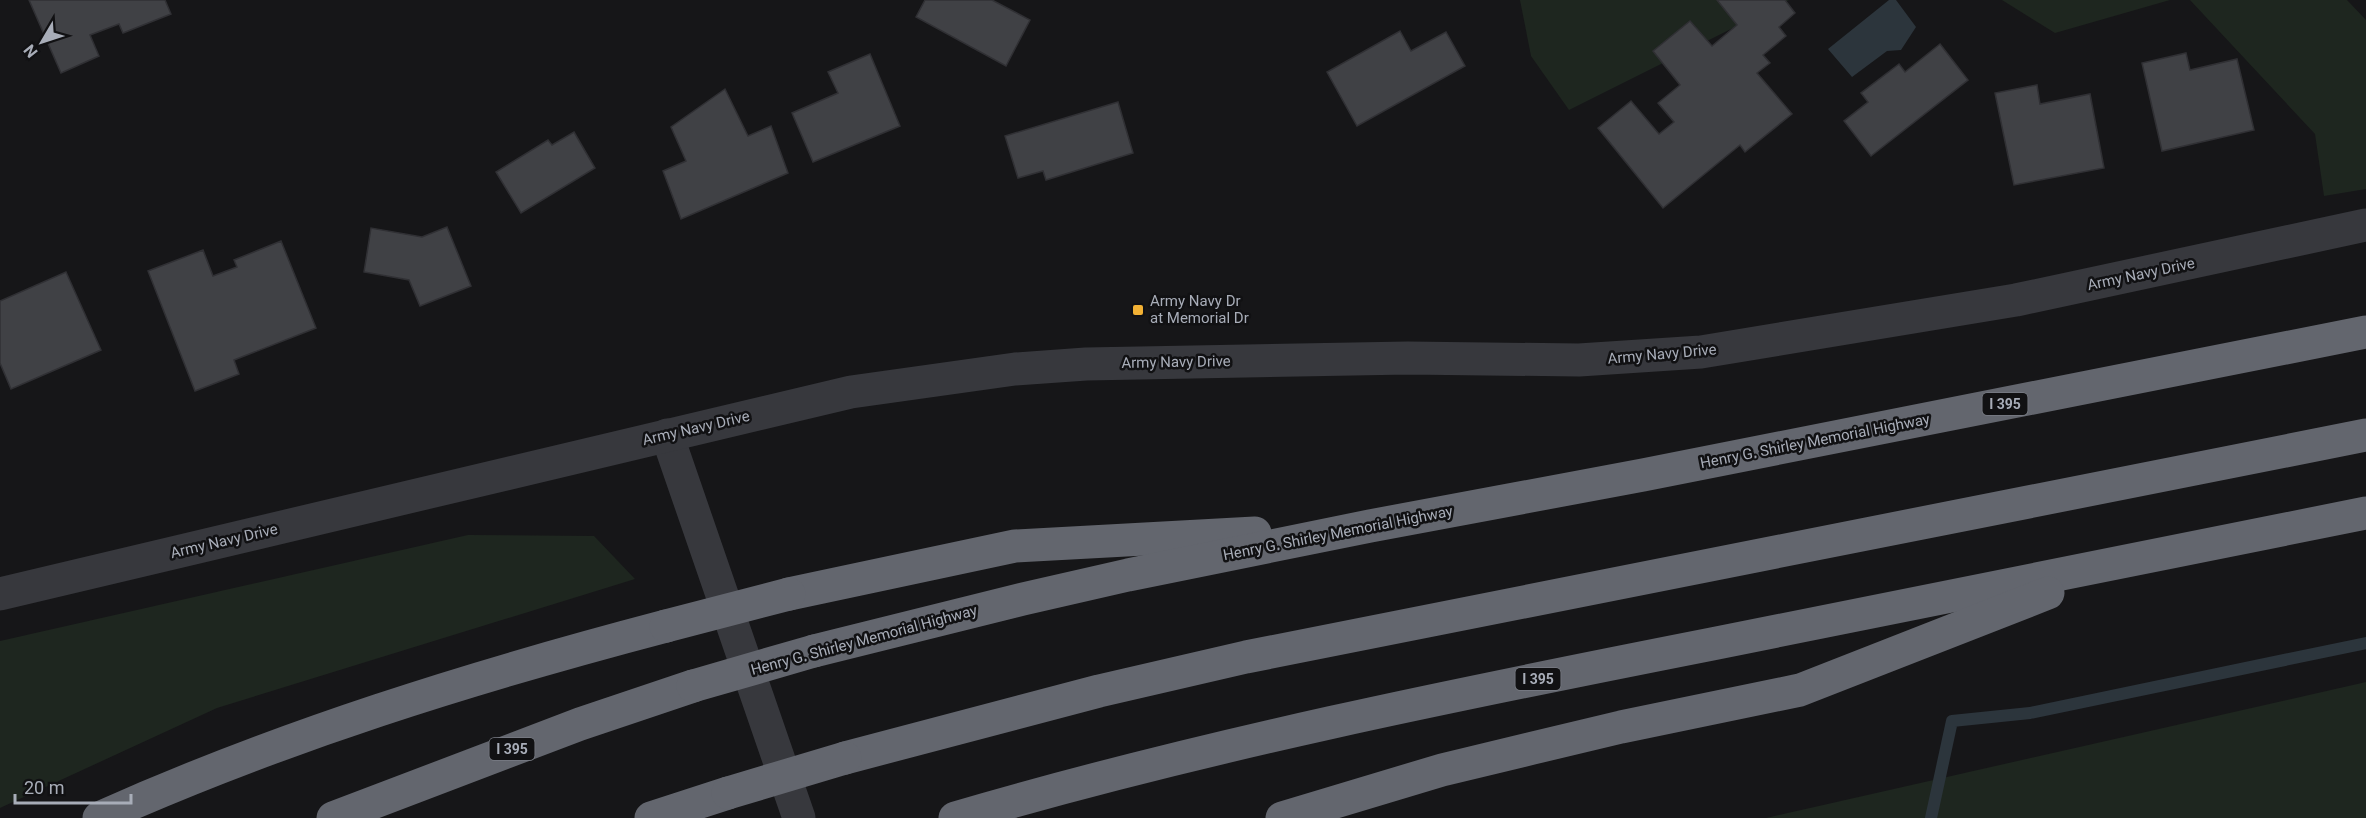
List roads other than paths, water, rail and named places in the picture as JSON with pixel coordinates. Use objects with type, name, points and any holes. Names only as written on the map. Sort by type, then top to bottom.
[{"type":"highway","name":"Henry G. Shirley Memorial Highway","points":[[333,818],[559,731],[693,686],[814,651],[1035,596],[1370,526],[2366,332]]},
{"type":"highway","points":[[651,818],[845,758],[1087,694],[1269,652],[2366,435]]},
{"type":"highway","name":"I 395","points":[[956,818],[1154,763],[1293,730],[2366,513]]},
{"type":"highway","points":[[99,818],[193,778],[370,712],[488,675],[789,594],[1015,546],[1370,526]]},
{"type":"highway","points":[[1282,818],[1442,770],[1621,727],[1800,690],[2125,563]]},
{"type":"street","name":"Army Navy Drive","points":[[0,594],[851,392],[1015,369],[1086,364],[1408,358],[1578,360],[1701,352],[2016,300],[2366,225]]},
{"type":"street","points":[[667,435],[799,818]]},
{"type":"waterway","points":[[1931,818],[1952,721],[2030,713],[2366,643]]},
{"type":"place","name":"Army Navy Dr at Memorial Dr","points":[[1138,310]]}]
